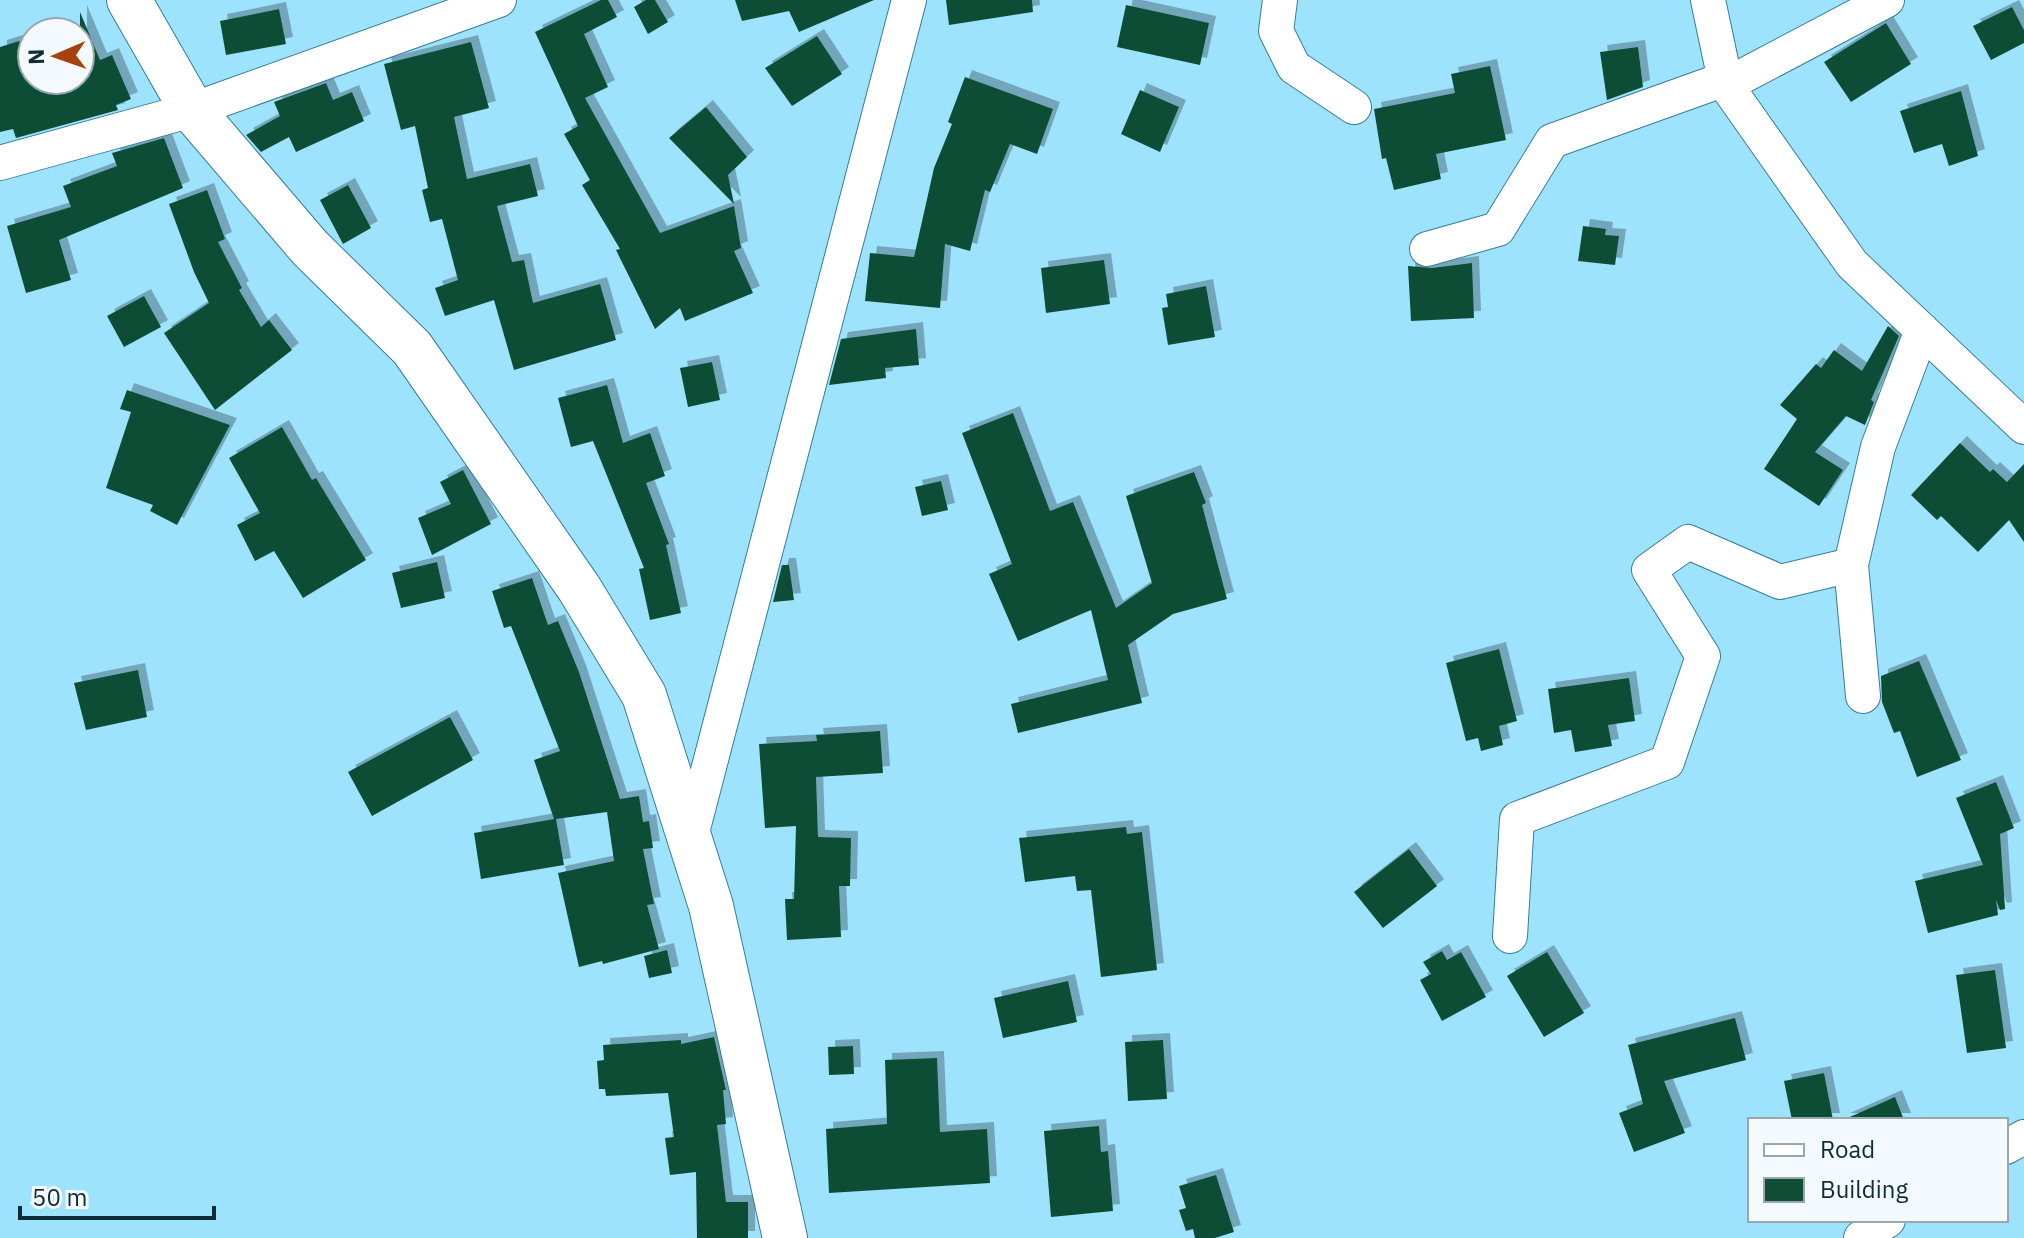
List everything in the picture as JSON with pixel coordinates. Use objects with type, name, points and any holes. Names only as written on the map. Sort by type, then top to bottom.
[{"type":"main road","points":[[129,0],[192,110],[310,248],[412,348],[579,588],[644,695],[711,906],[785,1238]]},
{"type":"street","points":[[1,163],[192,110],[499,0]]},
{"type":"street","points":[[690,840],[909,0]]},
{"type":"street","points":[[1280,0],[1276,31],[1294,67],[1354,107]]},
{"type":"street","points":[[1708,0],[1725,82],[1852,264],[2024,427]]},
{"type":"street","points":[[1427,249],[1498,229],[1552,141],[1725,82],[1887,0]]},
{"type":"street","points":[[1863,696],[1851,565],[1878,447],[1922,330]]},
{"type":"street","points":[[1510,936],[1517,819],[1667,762],[1703,656],[1649,570],[1688,542],[1780,582],[1851,565]]},
{"type":"street","points":[[1861,1238],[1885,1222]]},
{"type":"building","points":[[601,0],[608,0],[617,17],[584,34],[608,87],[585,98],[660,233],[734,206],[741,248],[734,251],[753,293],[685,321],[680,308],[655,329],[616,250],[620,249],[582,185],[590,180],[564,134],[578,126],[535,32]]},
{"type":"building","points":[[646,0],[655,0],[668,22],[648,34],[634,7]]},
{"type":"building","points":[[735,0],[874,0],[799,32],[789,11],[742,21]]},
{"type":"building","points":[[946,0],[1032,0],[1033,12],[949,25]]},
{"type":"building","points":[[1126,5],[1209,23],[1200,65],[1117,47]]},
{"type":"building","points":[[2012,7],[2024,30],[2024,43],[1991,60],[1973,26]]},
{"type":"building","points":[[279,9],[286,44],[226,55],[220,21]]},
{"type":"building","points":[[1886,23],[1911,64],[1851,102],[1824,62]]},
{"type":"building","points":[[817,36],[842,74],[792,106],[765,68]]},
{"type":"building","points":[[16,42],[16,96],[96,96],[96,50],[100,60],[112,55],[131,99],[116,105],[118,110],[16,138],[13,129],[0,132],[0,47]]},
{"type":"building","points":[[471,42],[489,108],[454,117],[467,179],[530,164],[538,196],[497,206],[512,262],[524,260],[533,303],[600,284],[616,340],[514,370],[494,300],[445,316],[435,288],[458,280],[442,219],[430,222],[422,190],[428,188],[415,126],[401,130],[384,64]]},
{"type":"building","points":[[1638,47],[1643,87],[1607,100],[1600,52]]},
{"type":"building","points":[[1490,66],[1506,140],[1436,154],[1441,179],[1394,190],[1386,158],[1382,159],[1374,109],[1455,93],[1451,74]]},
{"type":"building","points":[[965,77],[1053,109],[1037,154],[1010,144],[990,192],[985,190],[970,251],[945,244],[940,308],[865,301],[870,253],[914,257],[934,168],[952,124],[948,122]]},
{"type":"building","points":[[326,83],[333,100],[352,92],[364,121],[296,152],[289,137],[261,152],[246,135],[280,116],[274,102]]},
{"type":"building","points":[[1140,90],[1179,107],[1160,152],[1121,134]]},
{"type":"building","points":[[1961,91],[1978,156],[1949,166],[1942,144],[1914,153],[1900,111]]},
{"type":"building","points":[[706,107],[747,157],[728,175],[734,204],[669,138]]},
{"type":"building","points":[[164,138],[183,188],[59,240],[71,280],[26,293],[7,226],[71,207],[63,186],[117,166],[112,153]]},
{"type":"building","points":[[348,185],[371,228],[343,244],[320,200]]},
{"type":"building","points":[[207,190],[225,239],[218,242],[242,288],[239,290],[261,327],[269,320],[292,350],[215,410],[164,333],[209,303],[169,204]]},
{"type":"building","points":[[1583,226],[1606,229],[1605,235],[1619,236],[1615,265],[1578,261]]},
{"type":"building","points":[[1104,260],[1110,304],[1046,313],[1041,268]]},
{"type":"building","points":[[1472,263],[1474,318],[1411,321],[1408,266],[1432,268]]},
{"type":"building","points":[[1206,286],[1215,337],[1168,345],[1162,308],[1168,307],[1166,294]]},
{"type":"building","points":[[144,296],[161,327],[124,347],[107,316]]},
{"type":"building","points":[[1888,326],[1899,336],[1871,400],[1874,402],[1865,425],[1846,416],[1815,452],[1843,470],[1819,506],[1764,469],[1797,419],[1780,405],[1816,364],[1821,368],[1834,350],[1862,371]]},
{"type":"building","points":[[916,329],[919,365],[885,368],[886,378],[829,385],[841,339]]},
{"type":"building","points":[[712,362],[720,400],[688,407],[680,368]]},
{"type":"building","points":[[607,385],[623,443],[650,433],[665,476],[646,483],[669,544],[666,545],[681,613],[650,620],[639,569],[644,568],[593,441],[571,447],[558,398]]},
{"type":"building","points":[[127,390],[230,425],[177,525],[150,511],[153,505],[106,488],[131,412],[120,409]]},
{"type":"building","points":[[1013,413],[1050,511],[1073,502],[1116,608],[1152,583],[1126,496],[1194,472],[1206,503],[1202,505],[1227,599],[1173,614],[1128,645],[1142,703],[1018,733],[1011,704],[1108,680],[1091,610],[1018,641],[989,574],[1012,564],[962,433]]},
{"type":"building","points":[[282,427],[312,480],[316,478],[366,560],[303,598],[274,551],[255,561],[237,525],[260,513],[229,458]]},
{"type":"building","points":[[1960,443],[1990,472],[1993,469],[2007,482],[2024,464],[2024,542],[2009,520],[1978,552],[1941,516],[1937,520],[1911,495]]},
{"type":"building","points":[[463,470],[491,524],[432,555],[418,518],[451,504],[440,482]]},
{"type":"building","points":[[941,481],[948,510],[922,516],[915,487]]},
{"type":"building","points":[[437,562],[445,598],[401,608],[392,573]]},
{"type":"building","points":[[782,565],[789,565],[794,600],[773,602]]},
{"type":"building","points":[[532,578],[548,625],[558,621],[579,672],[620,799],[639,796],[643,822],[649,821],[653,848],[643,849],[654,904],[647,905],[659,949],[603,964],[602,961],[579,967],[558,873],[614,861],[607,812],[556,819],[564,865],[481,879],[474,833],[554,819],[534,760],[560,751],[511,626],[504,628],[492,591]]},
{"type":"building","points":[[1499,649],[1517,721],[1499,726],[1503,745],[1481,751],[1478,738],[1466,741],[1446,663]]},
{"type":"building","points":[[1919,661],[1961,760],[1917,777],[1900,731],[1894,733],[1882,702],[1881,676]]},
{"type":"building","points":[[138,670],[147,717],[86,730],[74,683]]},
{"type":"building","points":[[1629,678],[1635,721],[1608,725],[1612,746],[1575,752],[1571,730],[1554,733],[1548,689]]},
{"type":"building","points":[[450,717],[473,760],[372,816],[348,772]]},
{"type":"building","points":[[880,731],[883,773],[816,777],[818,837],[851,838],[850,886],[839,886],[841,937],[787,940],[785,899],[794,899],[796,826],[765,828],[759,744],[817,741],[816,735]]},
{"type":"building","points":[[1996,782],[2014,828],[2000,834],[2005,909],[2000,910],[1996,900],[1998,915],[1928,933],[1915,881],[1983,865],[1956,798]]},
{"type":"building","points":[[1126,827],[1127,834],[1142,832],[1157,970],[1101,977],[1091,890],[1077,891],[1075,876],[1025,882],[1019,838]]},
{"type":"building","points":[[1409,849],[1437,886],[1383,928],[1354,892]]},
{"type":"building","points":[[667,950],[672,973],[649,978],[644,956]]},
{"type":"building","points":[[1442,951],[1447,960],[1461,952],[1486,997],[1442,1021],[1420,980],[1431,974],[1423,962]]},
{"type":"building","points":[[1547,952],[1584,1013],[1544,1037],[1507,976]]},
{"type":"building","points":[[1995,970],[2006,1048],[1967,1053],[1956,975]]},
{"type":"building","points":[[1068,981],[1077,1022],[1003,1038],[994,998]]},
{"type":"building","points":[[1735,1018],[1746,1060],[1664,1081],[1685,1133],[1634,1152],[1619,1113],[1643,1104],[1628,1045]]},
{"type":"building","points":[[714,1037],[726,1090],[723,1090],[726,1124],[717,1125],[726,1202],[748,1202],[748,1238],[697,1238],[696,1172],[670,1175],[665,1138],[674,1137],[668,1093],[606,1096],[605,1089],[599,1089],[597,1061],[604,1060],[603,1045],[681,1040],[681,1044]]},
{"type":"building","points":[[1163,1040],[1167,1099],[1128,1101],[1125,1042]]},
{"type":"building","points":[[853,1046],[854,1074],[829,1075],[828,1047]]},
{"type":"building","points":[[937,1058],[940,1132],[987,1129],[990,1183],[829,1193],[826,1129],[887,1124],[885,1060]]},
{"type":"building","points":[[1824,1073],[1833,1118],[1792,1118],[1784,1081]]},
{"type":"building","points":[[1895,1097],[1903,1118],[1848,1118]]},
{"type":"building","points":[[1099,1126],[1101,1152],[1108,1151],[1113,1211],[1051,1217],[1044,1131]]},
{"type":"building","points":[[1216,1175],[1234,1232],[1215,1238],[1195,1238],[1193,1229],[1186,1231],[1179,1210],[1186,1208],[1179,1186]]}]
